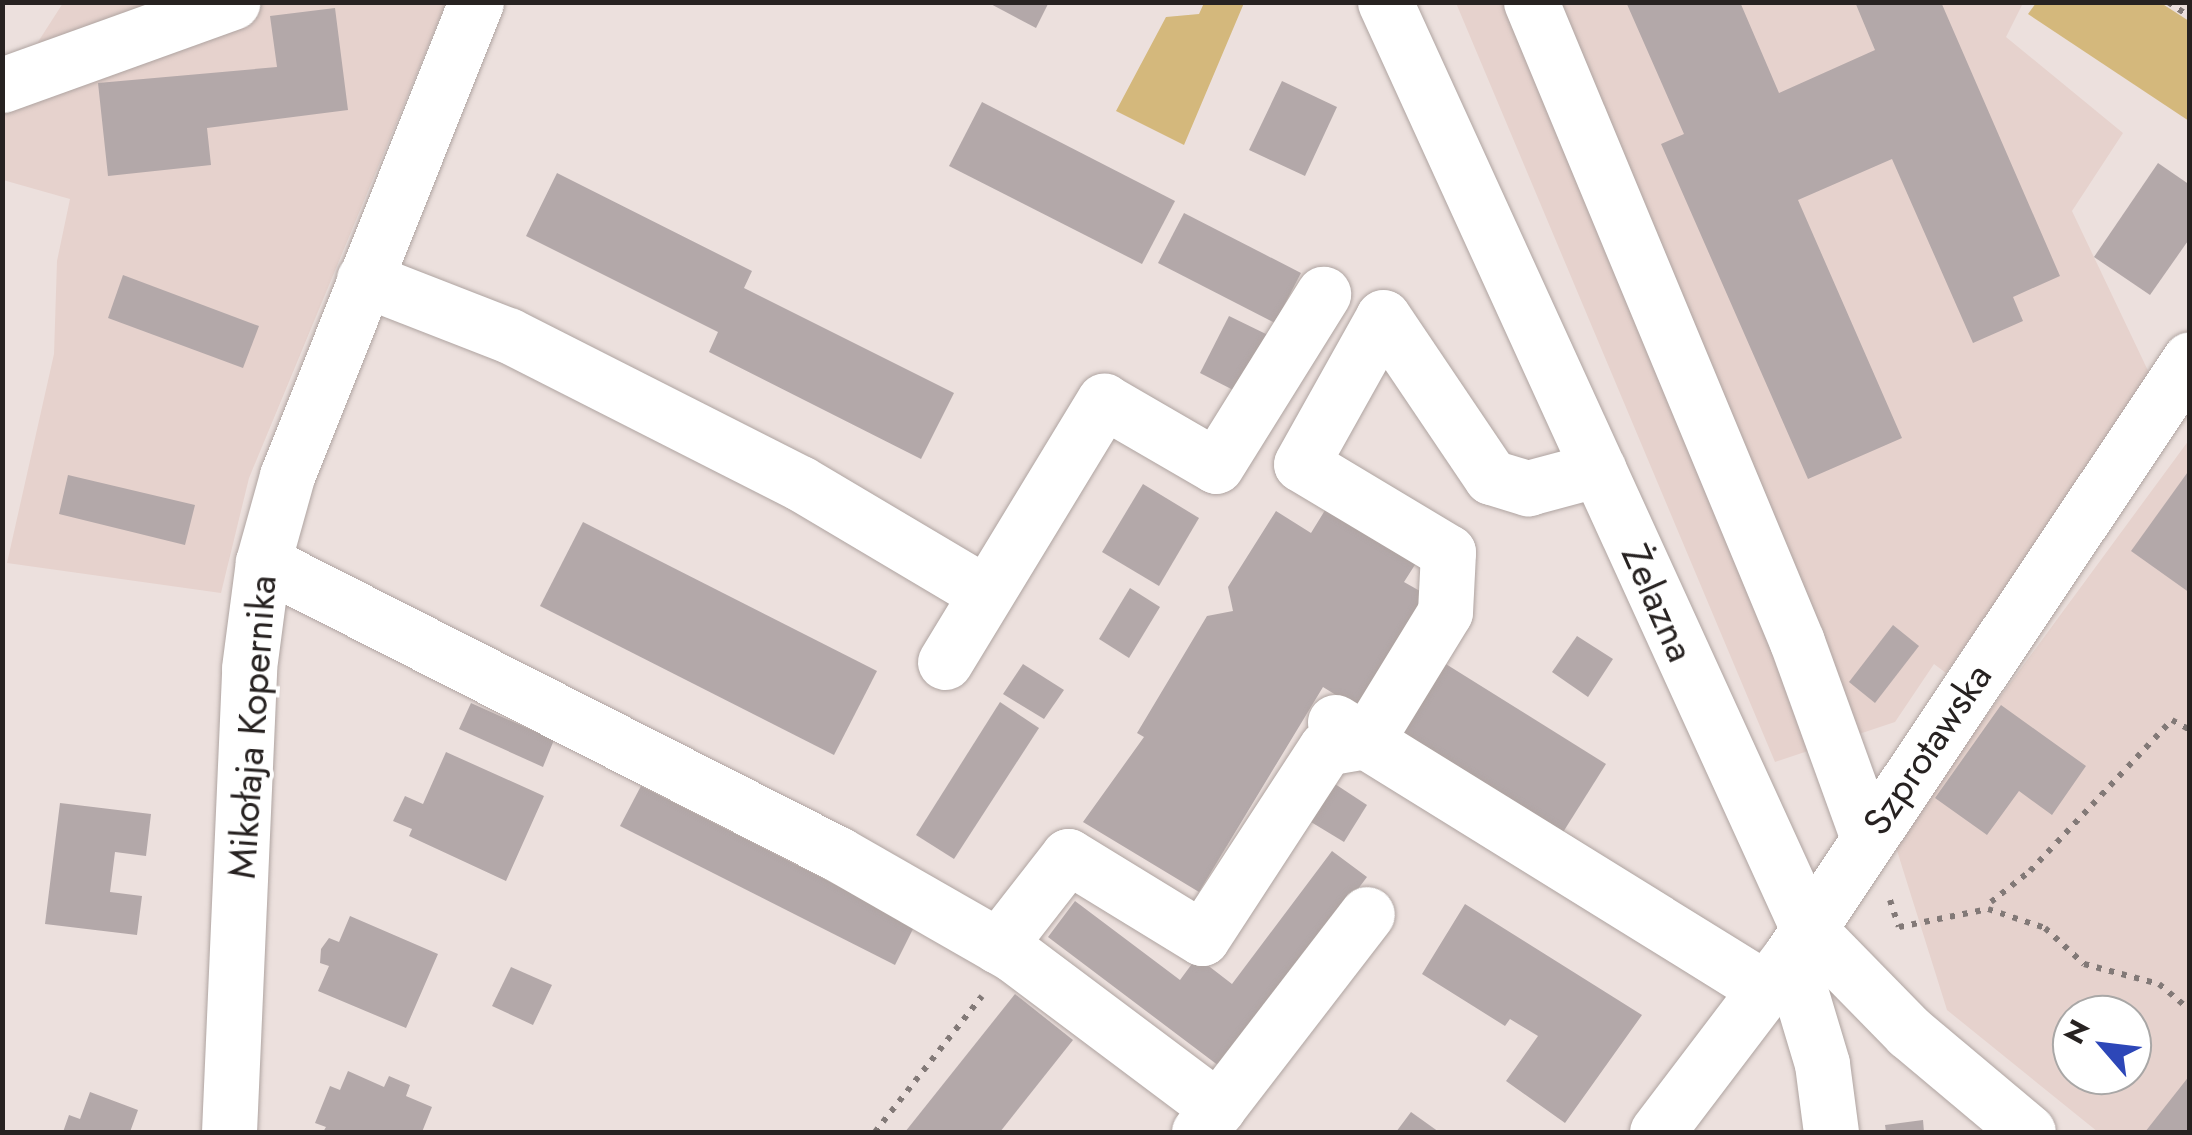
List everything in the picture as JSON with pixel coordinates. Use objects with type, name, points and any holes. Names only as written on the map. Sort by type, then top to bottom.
[{"type":"street","points":[[2,85],[232,2]]},
{"type":"street","name":"Żelazna","points":[[1386,2],[1598,469],[1788,958],[1908,1032],[2028,1132]]},
{"type":"street","points":[[1531,2],[1797,642],[1868,838]]},
{"type":"street","name":"Mikołaja Kopernika","points":[[229,1132],[250,668],[262,562],[287,476],[471,4]]},
{"type":"street","points":[[364,279],[508,335],[800,484],[985,593]]},
{"type":"street","points":[[945,662],[1104,402],[1216,466],[1323,294]]},
{"type":"street","points":[[1006,950],[1068,856],[1202,938],[1326,748],[1347,730],[1445,612],[1448,552],[1301,464],[1383,317],[1492,477],[1528,488],[1598,469]]},
{"type":"street","name":"Szprotawska","points":[[1657,1132],[1788,958],[2190,359]]},
{"type":"street","points":[[262,562],[838,854],[1006,950],[1208,1120],[1367,914]]},
{"type":"street","points":[[1347,730],[1788,958],[1822,1064],[1831,1132]]},
{"type":"path","points":[[2168,2],[2190,17]]},
{"type":"path","points":[[1991,902],[2030,871],[2172,720],[2190,730]]},
{"type":"path","points":[[1868,838],[1899,927],[1988,908],[2045,928],[2084,964],[2159,984],[2190,1010]]},
{"type":"path","points":[[875,1132],[1006,950]]},
{"type":"shaded area","points":[[63,3],[446,3],[249,478],[221,593],[7,563],[54,354],[57,261],[70,199],[3,180],[2,98]]},
{"type":"shaded area","points":[[1204,3],[1244,3],[1184,145],[1116,111],[1166,17],[1199,14]]},
{"type":"shaded area","points":[[1456,3],[2023,3],[2006,37],[2123,133],[2072,211],[2152,379],[1946,673],[1934,664],[1895,722],[1775,762]]},
{"type":"shaded area","points":[[2036,3],[2161,3],[2189,21],[2189,121],[2028,14]]},
{"type":"shaded area","points":[[2189,440],[2189,1132],[2098,1132],[2052,1095],[2152,1095],[2152,995],[2052,995],[2052,1095],[1947,1010],[1894,841]]},
{"type":"building","points":[[987,2],[1049,2],[1036,28]]},
{"type":"building","points":[[1626,2],[1740,2],[1779,93],[1875,50],[1855,2],[1941,2],[2060,276],[2013,297],[2023,321],[1973,343],[1892,159],[1798,200],[1902,438],[1808,479],[1661,144],[1684,134]]},
{"type":"building","points":[[335,8],[348,110],[207,128],[211,165],[108,176],[98,83],[277,67],[270,16]]},
{"type":"building","points":[[1282,81],[1337,107],[1305,176],[1249,150]]},
{"type":"building","points":[[982,102],[1175,201],[1142,264],[949,166]]},
{"type":"building","points":[[2158,163],[2190,185],[2190,238],[2150,295],[2094,257]]},
{"type":"building","points":[[557,173],[752,271],[744,288],[954,393],[921,459],[709,352],[718,332],[526,236]]},
{"type":"building","points":[[1184,213],[1301,273],[1275,323],[1158,263]]},
{"type":"building","points":[[123,275],[259,326],[243,368],[108,318]]},
{"type":"building","points":[[1229,316],[1268,335],[1239,393],[1200,373]]},
{"type":"building","points":[[2190,469],[2190,593],[2131,551]]},
{"type":"building","points":[[68,475],[195,505],[185,545],[59,514]]},
{"type":"building","points":[[1143,484],[1199,518],[1159,586],[1102,552]]},
{"type":"building","points":[[1327,507],[1418,560],[1404,582],[1434,599],[1365,713],[1323,687],[1199,892],[1083,822],[1144,737],[1137,733],[1207,616],[1233,611],[1228,587],[1276,511],[1311,533]]},
{"type":"building","points":[[583,522],[877,671],[834,755],[540,606]]},
{"type":"building","points":[[1130,588],[1160,607],[1129,658],[1099,639]]},
{"type":"building","points":[[1893,625],[1919,646],[1875,703],[1849,682]]},
{"type":"building","points":[[1577,636],[1613,659],[1588,697],[1552,672]]},
{"type":"building","points":[[1433,656],[1606,764],[1560,837],[1387,729]]},
{"type":"building","points":[[1023,664],[1064,690],[1044,719],[1003,694]]},
{"type":"building","points":[[1000,702],[1039,728],[954,859],[916,835]]},
{"type":"building","points":[[471,703],[554,740],[543,767],[459,729]]},
{"type":"building","points":[[2001,705],[2086,766],[2052,815],[2019,791],[1987,835],[1935,798]]},
{"type":"building","points":[[446,752],[544,796],[506,881],[409,836],[412,829],[393,821],[405,796],[423,804]]},
{"type":"building","points":[[1335,784],[1367,805],[1344,842],[1311,822]]},
{"type":"building","points":[[641,786],[915,925],[895,965],[620,826]]},
{"type":"building","points":[[60,803],[151,814],[146,856],[115,852],[110,892],[142,896],[137,935],[45,924]]},
{"type":"building","points":[[1332,851],[1367,877],[1223,1069],[1048,937],[1075,901],[1180,980],[1197,957],[1232,984]]},
{"type":"building","points":[[1465,904],[1642,1015],[1565,1123],[1506,1081],[1538,1036],[1510,1019],[1505,1026],[1422,974]]},
{"type":"building","points":[[350,916],[438,954],[406,1028],[318,991],[329,966],[320,963],[321,949],[329,938],[339,942]]},
{"type":"building","points":[[511,967],[552,985],[533,1025],[492,1006]]},
{"type":"building","points":[[1015,994],[1073,1040],[1000,1132],[905,1132]]},
{"type":"building","points":[[348,1071],[384,1087],[389,1076],[410,1085],[406,1096],[432,1107],[422,1132],[323,1132],[326,1127],[315,1123],[330,1086],[340,1090]]},
{"type":"building","points":[[2190,1075],[2190,1132],[2145,1132]]},
{"type":"building","points":[[90,1092],[138,1110],[130,1132],[63,1132],[69,1115],[80,1119]]},
{"type":"building","points":[[1411,1112],[1439,1132],[1396,1132]]},
{"type":"building","points":[[1923,1120],[1924,1132],[1886,1132],[1885,1125]]}]
